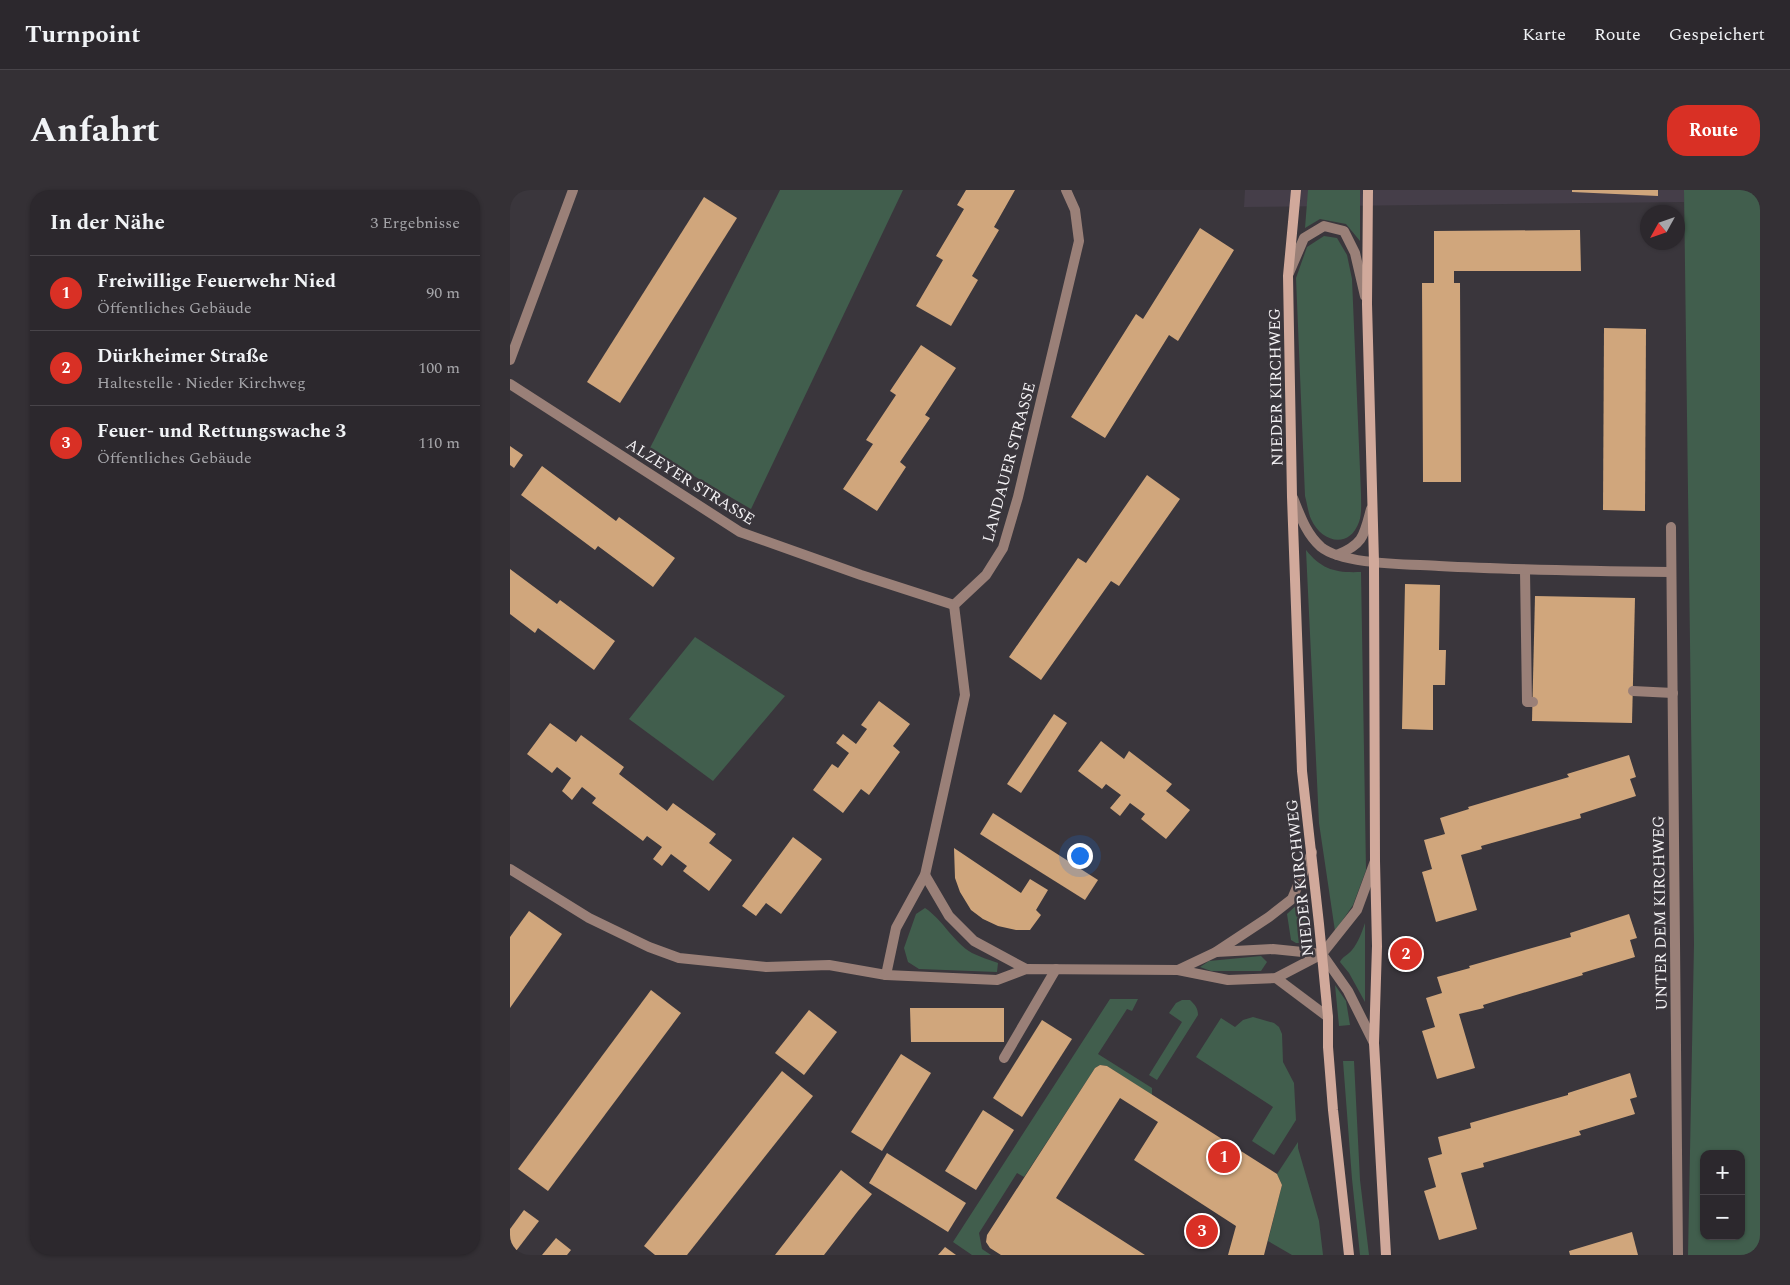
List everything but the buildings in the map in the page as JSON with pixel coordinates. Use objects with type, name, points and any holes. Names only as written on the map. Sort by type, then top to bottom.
[{"type":"main road","name":"NIEDER KIRCHWEG","points":[[1296,190],[1288,276],[1292,497],[1302,771],[1322,954],[1328,1017],[1328,1047],[1333,1110],[1349,1255]]},
{"type":"main road","name":"NIEDER KIRCHWEG","points":[[1368,190],[1367,304],[1371,508],[1374,562],[1374,861],[1376,946],[1374,1044],[1386,1255]]},
{"type":"street","points":[[510,360],[573,190]]},
{"type":"street","name":"LANDAUER STRASSE","points":[[954,605],[986,575],[1003,548],[1018,496],[1079,241],[1075,210],[1066,190]]},
{"type":"street","name":"NIEDER KIRCHWEG","points":[[1288,276],[1304,238],[1324,226],[1344,231],[1355,253],[1367,304]]},
{"type":"street","name":"ALZEYER STRASSE","points":[[510,384],[740,532],[852,572],[954,605]]},
{"type":"street","name":"NIEDER KIRCHWEG","points":[[1292,497],[1305,528],[1321,547],[1337,555],[1374,562]]},
{"type":"street","name":"NIEDER KIRCHWEG","points":[[1337,555],[1351,549],[1363,537],[1371,508]]},
{"type":"street","name":"UNTER DEM KIRCHWEG","points":[[1671,527],[1678,1255]]},
{"type":"street","points":[[1374,562],[1525,570],[1670,572]]},
{"type":"street","points":[[1525,570],[1527,702],[1533,702]]},
{"type":"street","points":[[886,975],[896,928],[926,875],[965,695],[954,605]]},
{"type":"street","points":[[1633,691],[1673,693]]},
{"type":"street","points":[[1178,970],[1216,952],[1269,918],[1292,899],[1312,852]]},
{"type":"street","points":[[510,869],[589,918],[649,947],[679,958],[766,967],[829,965],[886,975],[997,980],[1026,969],[1056,969],[1178,970],[1228,980],[1276,978],[1322,954],[1356,910],[1374,861]]},
{"type":"street","points":[[926,875],[949,916],[974,941],[1026,969]]},
{"type":"street","points":[[1216,952],[1273,948],[1322,954],[1348,991],[1374,1044]]},
{"type":"street","points":[[1004,1058],[1056,969]]},
{"type":"street","points":[[1276,978],[1328,1017]]},
{"type":"shaded area","points":[[1245,190],[1684,190],[1684,202],[1244,207]]},
{"type":"green space","points":[[780,190],[903,190],[751,509],[649,450]]},
{"type":"green space","points":[[1308,190],[1360,190],[1360,241],[1346,224],[1320,219],[1305,228]]},
{"type":"green space","points":[[1684,190],[1760,190],[1760,1255],[1688,1255],[1694,944]]},
{"type":"green space","points":[[1324,236],[1337,238],[1347,255],[1352,279],[1361,494],[1360,519],[1354,531],[1349,537],[1335,540],[1321,533],[1316,527],[1310,516],[1305,496],[1296,278],[1307,247]]},
{"type":"green space","points":[[1306,550],[1318,562],[1330,569],[1344,572],[1361,572],[1366,870],[1353,905],[1335,931],[1319,823]]},
{"type":"green space","points":[[695,637],[785,696],[713,781],[629,719]]},
{"type":"green space","points":[[1302,900],[1308,937],[1302,943],[1296,943],[1291,940],[1287,914]]},
{"type":"green space","points":[[925,908],[965,948],[972,953],[998,963],[997,972],[919,969],[908,962],[904,948],[916,914]]},
{"type":"green space","points":[[1365,923],[1365,1002],[1349,973],[1340,962],[1354,947]]},
{"type":"green space","points":[[1261,956],[1267,962],[1261,971],[1211,971],[1200,967],[1209,961]]},
{"type":"green space","points":[[1335,985],[1346,1001],[1350,1025],[1339,1026]]},
{"type":"green space","points":[[1110,999],[1138,999],[1132,1011],[1127,1009],[1098,1054],[1152,1088],[1152,1095],[1107,1066],[1100,1065],[1095,1068],[1024,1177],[1017,1173],[979,1233],[982,1249],[991,1255],[972,1255],[953,1242]]},
{"type":"green space","points":[[1182,1000],[1190,1000],[1196,1007],[1198,1015],[1157,1080],[1149,1075],[1182,1022],[1169,1013],[1176,1003]]},
{"type":"green space","points":[[1253,1017],[1274,1023],[1279,1027],[1282,1034],[1283,1062],[1294,1083],[1296,1120],[1274,1155],[1252,1141],[1273,1107],[1196,1057],[1221,1018],[1235,1027],[1243,1020]]},
{"type":"green space","points":[[1343,1061],[1354,1061],[1360,1180],[1369,1255],[1360,1255]]},
{"type":"green space","points":[[1298,1142],[1298,1148],[1319,1221],[1323,1255],[1292,1255],[1268,1241],[1282,1185],[1277,1174]]},
{"type":"place","name":"Dürkheimer Straße","points":[[1406,954]]},
{"type":"place","name":"Freiwillige Feuerwehr Nied","points":[[1224,1157]]},
{"type":"place","name":"Feuer- und Rettungswache 3","points":[[1202,1231]]}]
